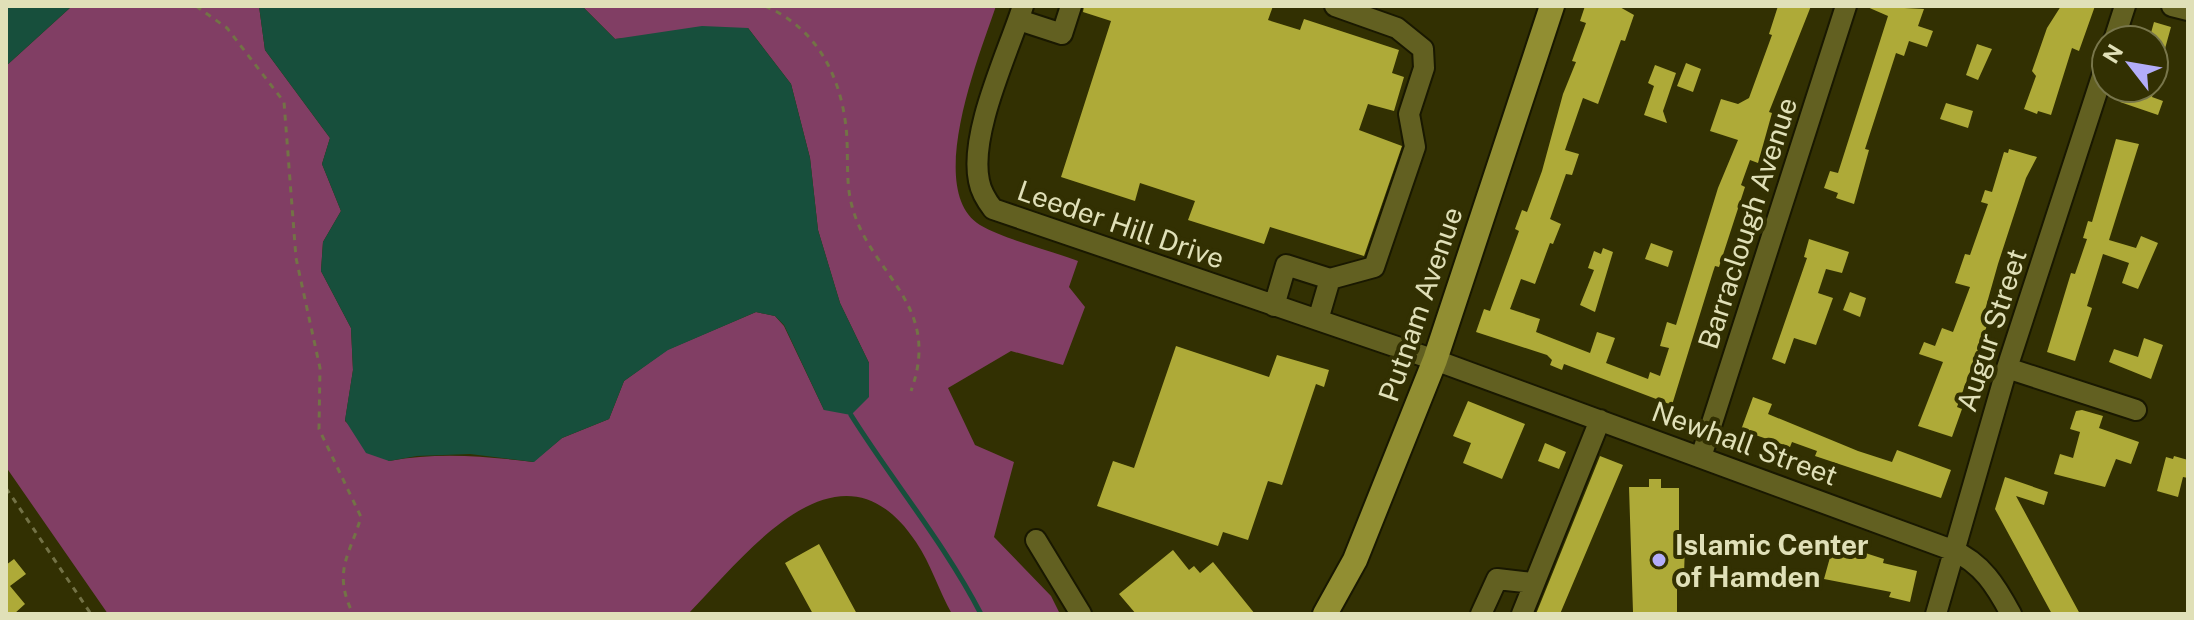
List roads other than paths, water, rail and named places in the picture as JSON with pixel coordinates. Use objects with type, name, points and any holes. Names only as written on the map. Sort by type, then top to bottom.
[{"type":"main road","name":"Putnam Avenue","points":[[1325,614],[1355,560],[1435,360],[1552,6]]},
{"type":"street","points":[[1021,13],[1062,34],[1071,6]]},
{"type":"street","points":[[1274,306],[1286,265],[1330,279],[1374,267],[1415,147],[1409,114],[1424,58],[1423,49],[1397,28],[1335,6]]},
{"type":"street","name":"Barraclough Avenue","points":[[1701,457],[1846,6]]},
{"type":"street","points":[[2172,6],[2188,10]]},
{"type":"street","name":"Leeder Hill Drive","points":[[1021,13],[987,113],[980,146],[978,178],[993,209],[1435,360]]},
{"type":"street","name":"Augur Street","points":[[1936,614],[2007,368],[2093,104]]},
{"type":"street","points":[[1318,320],[1330,279]]},
{"type":"street","name":"Newhall Street","points":[[1435,360],[1952,550],[1977,564],[1989,577],[2011,614]]},
{"type":"street","points":[[2007,368],[2136,410]]},
{"type":"street","points":[[1522,614],[1600,420]]},
{"type":"street","points":[[1036,540],[1081,614]]},
{"type":"street","points":[[1481,614],[1497,579],[1533,583]]},
{"type":"waterway","points":[[851,415],[935,538],[981,614]]},
{"type":"place","name":"Islamic Center of Hamden","points":[[1659,560]]}]
